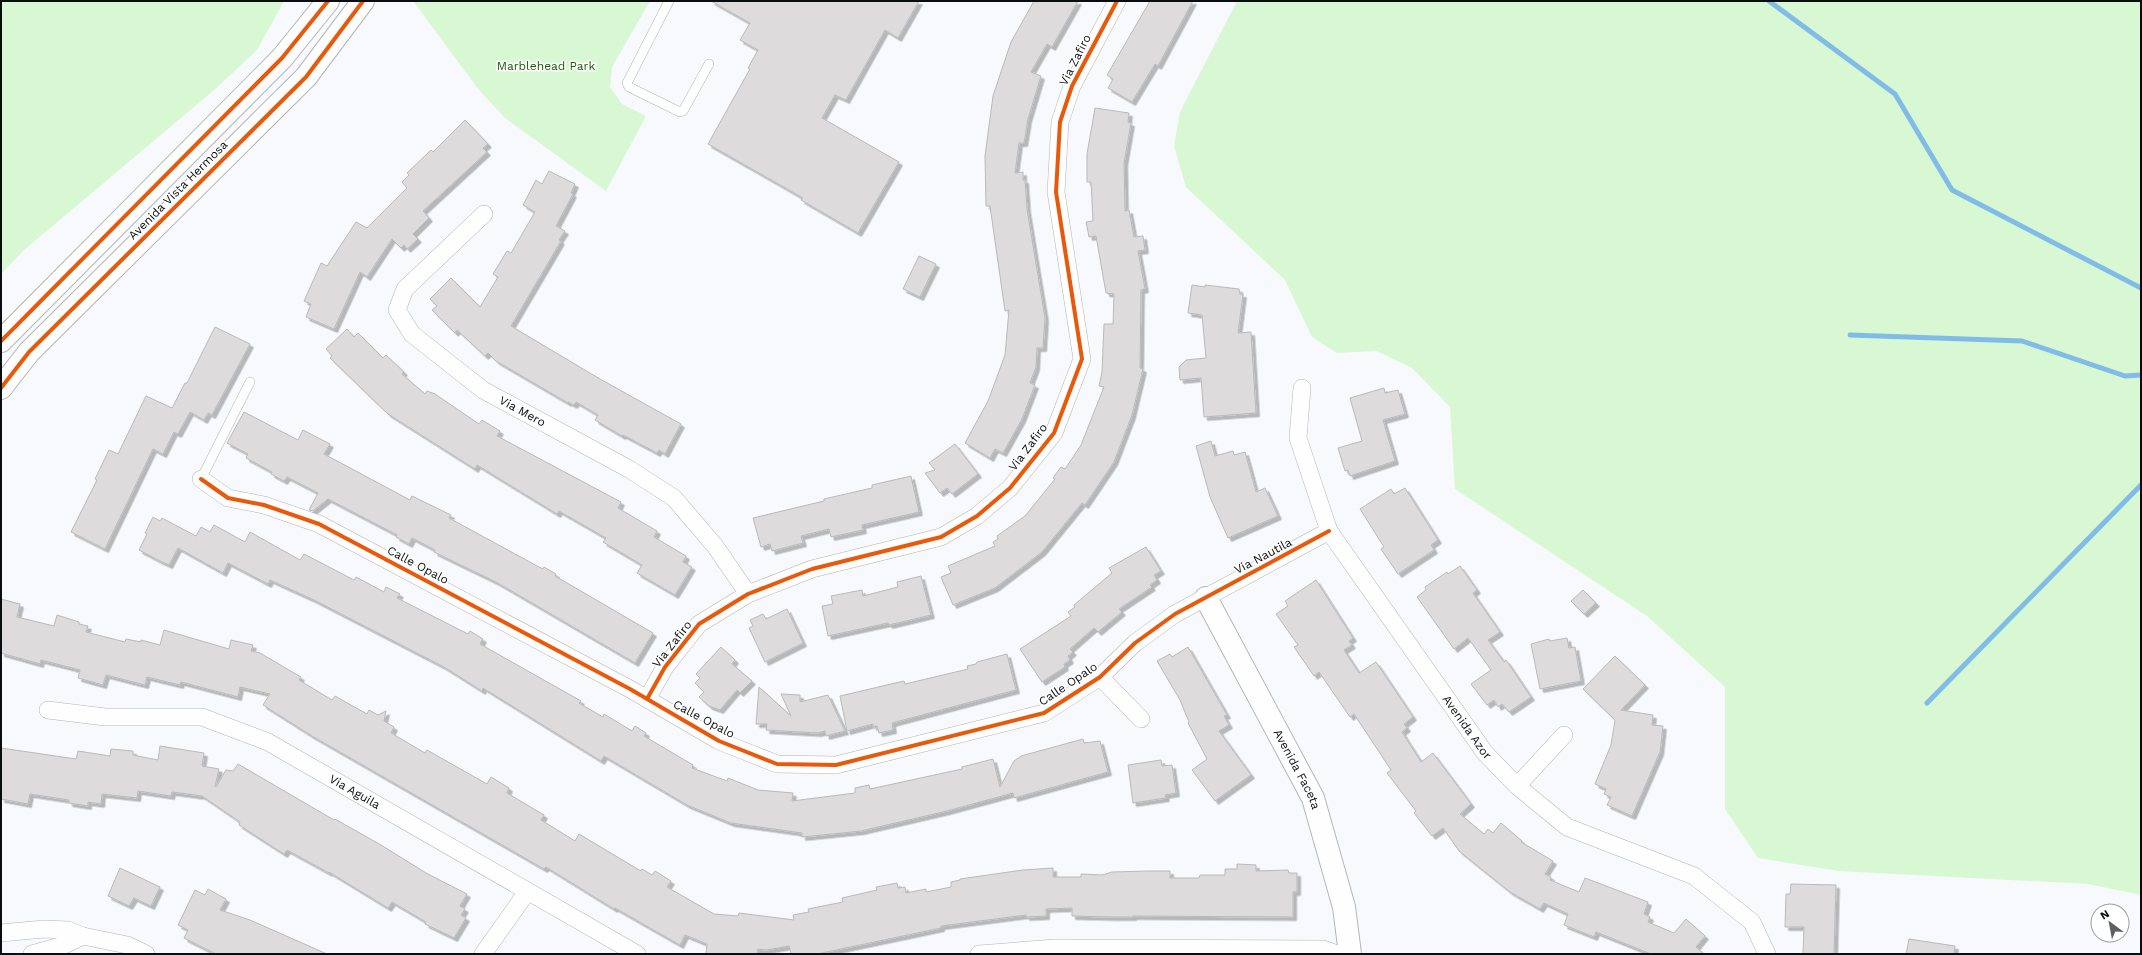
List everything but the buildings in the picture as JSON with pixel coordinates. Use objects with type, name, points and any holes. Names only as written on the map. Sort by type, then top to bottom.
[{"type":"main road","name":"Avenida Vista Hermosa","points":[[1,341],[282,58],[328,1]]},
{"type":"main road","name":"Avenida Vista Hermosa","points":[[1,388],[29,352],[306,77],[363,1]]},
{"type":"main road","name":"Avenida Faceta","points":[[1206,598],[1313,798],[1344,907],[1350,954]]},
{"type":"street","name":"Via Zafiro","points":[[647,699],[665,667],[699,624],[748,594],[812,569],[941,537],[977,516],[1010,488],[1054,433],[1082,358],[1056,192],[1060,122],[1072,86],[1117,1]]},
{"type":"street","name":"Via Mero","points":[[484,214],[405,289],[398,310],[412,334],[483,390],[629,469],[674,498],[715,546],[748,594]]},
{"type":"street","name":"Avenida Azor","points":[[1302,388],[1298,438],[1328,532],[1485,753],[1517,786],[1567,826],[1694,876],[1752,922],[1767,954]]},
{"type":"street","name":"Calle Opalo","points":[[201,479],[228,498],[264,505],[319,524],[647,699],[719,741],[777,764],[836,765],[1044,713],[1100,677],[1135,642],[1175,614],[1206,598]]},
{"type":"street","name":"Via Nautila","points":[[1206,598],[1328,532]]},
{"type":"street","points":[[1100,677],[1141,719]]},
{"type":"street","name":"Via Aguila","points":[[48,710],[106,717],[202,717],[268,742],[637,954]]},
{"type":"street","points":[[1517,786],[1564,735]]},
{"type":"street","points":[[483,954],[527,892]]},
{"type":"street","points":[[1,933],[68,930],[83,936],[127,945],[146,954]]},
{"type":"street","points":[[24,931],[31,954],[64,944],[83,936]]},
{"type":"street","points":[[979,954],[1055,948],[1323,949],[1337,954]]},
{"type":"lane","points":[[669,1],[627,83],[629,87],[680,112],[683,111],[709,64]]},
{"type":"lane","points":[[201,479],[250,382]]},
{"type":"green space","points":[[1,1],[284,1],[257,50],[213,91],[24,250],[1,274]]},
{"type":"green space","name":"Marblehead Park","points":[[413,1],[650,1],[612,67],[610,87],[622,104],[646,116],[606,191],[505,118],[479,90]]},
{"type":"green space","points":[[1237,1],[2141,1],[2141,895],[2088,884],[1839,871],[1758,858],[1725,809],[1725,687],[1647,616],[1455,489],[1450,407],[1412,368],[1377,351],[1337,353],[1312,337],[1285,280],[1186,187],[1174,146],[1180,112]]},
{"type":"waterway","points":[[1769,1],[1895,94],[1952,190],[2141,288]]},
{"type":"waterway","points":[[1850,335],[2022,341],[2125,376],[2141,375]]},
{"type":"waterway","points":[[1927,703],[2141,485]]},
{"type":"cycle path","points":[[1,341],[282,58],[328,1]]},
{"type":"cycle path","points":[[1,388],[29,352],[306,77],[363,1]]},
{"type":"cycle path","points":[[647,699],[665,667],[699,624],[748,594],[812,569],[941,537],[977,516],[1010,488],[1054,433],[1082,359],[1056,192],[1060,122],[1072,86],[1117,1]]},
{"type":"cycle path","points":[[201,479],[228,498],[264,505],[319,524],[630,689],[719,741],[777,764],[836,765],[1044,713],[1100,677],[1135,643],[1175,614],[1329,531]]}]
